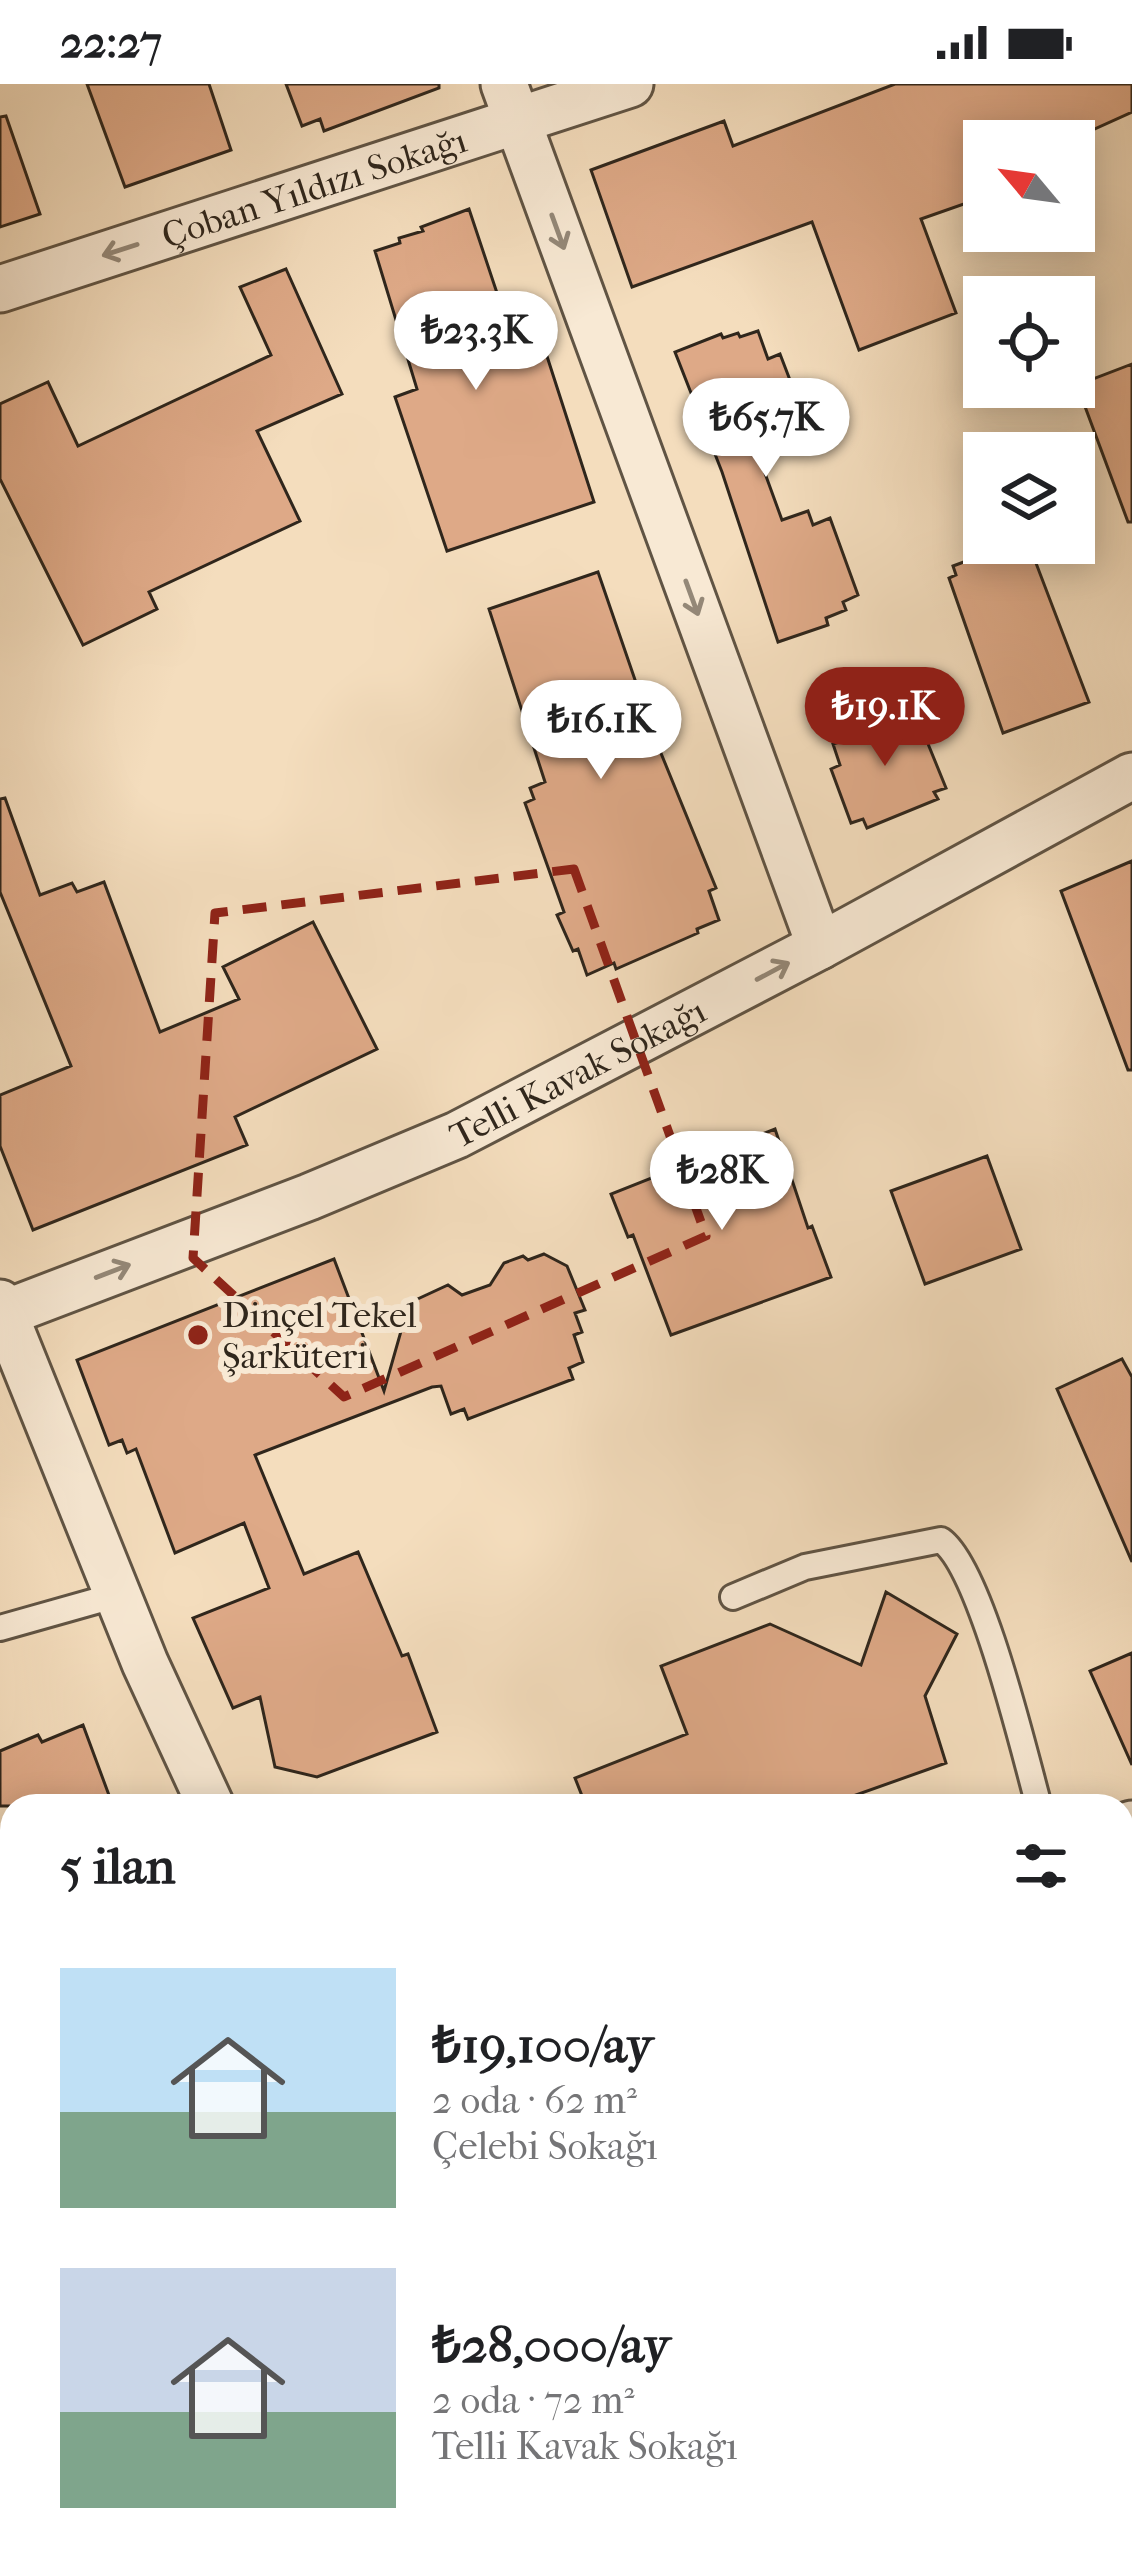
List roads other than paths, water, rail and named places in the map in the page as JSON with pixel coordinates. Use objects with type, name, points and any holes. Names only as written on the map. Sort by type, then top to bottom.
[{"type":"street","name":"Çoban Yıldızı Sokağı","points":[[0,289],[511,103],[630,84]]},
{"type":"street","points":[[511,103],[820,946]]},
{"type":"street","name":"Telli Kavak Sokağı","points":[[1,1310],[309,1197],[457,1135],[1132,776]]},
{"type":"street","points":[[1,1310],[117,1595],[206,1794]]},
{"type":"lane","points":[[733,1597],[806,1567],[882,1549],[940,1540],[954,1549],[991,1636],[1036,1794]]},
{"type":"lane","points":[[0,1628],[117,1595]]},
{"type":"place","name":"Dinçel Tekel Şarküteri","points":[[198,1335]]}]
